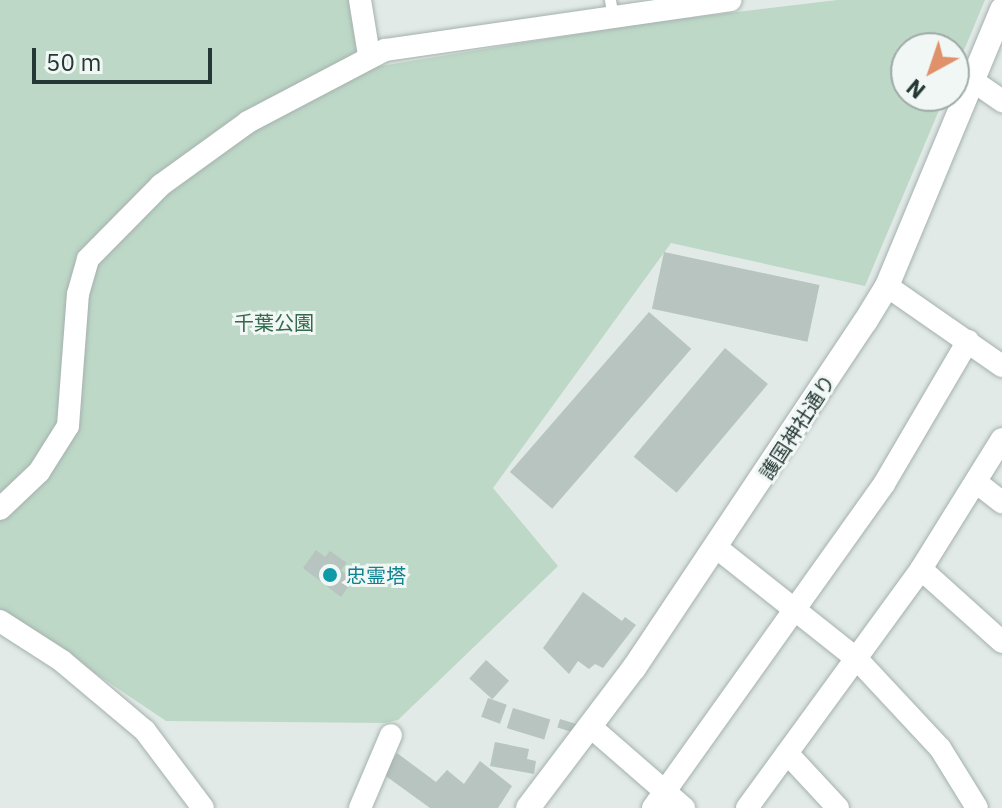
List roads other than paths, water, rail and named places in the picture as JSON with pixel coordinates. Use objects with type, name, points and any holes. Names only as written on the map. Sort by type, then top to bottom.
[{"type":"street","points":[[360,0],[369,55]]},
{"type":"street","points":[[0,509],[39,472],[68,426],[78,294],[88,259],[104,239],[161,185],[248,122],[369,55],[611,8],[730,0]]},
{"type":"street","name":"護国神社通り","points":[[528,808],[592,728],[717,548],[887,286],[1002,10]]},
{"type":"street","points":[[972,80],[1002,101]]},
{"type":"street","points":[[887,286],[1002,366]]},
{"type":"street","points":[[659,799],[884,484],[968,341]]},
{"type":"street","points":[[747,808],[921,569],[1002,439]]},
{"type":"street","points":[[976,482],[1002,502]]},
{"type":"street","points":[[717,548],[856,658],[940,748],[977,808]]},
{"type":"street","points":[[921,569],[1002,642]]},
{"type":"street","points":[[0,621],[62,661],[145,731],[203,808]]},
{"type":"street","points":[[592,728],[659,799],[684,808]]},
{"type":"street","points":[[360,808],[391,735]]},
{"type":"street","points":[[787,753],[838,808]]},
{"type":"place","name":"忠霊塔","points":[[330,575]]},
{"type":"park label","name":"千葉公園","points":[[274,322]]}]
